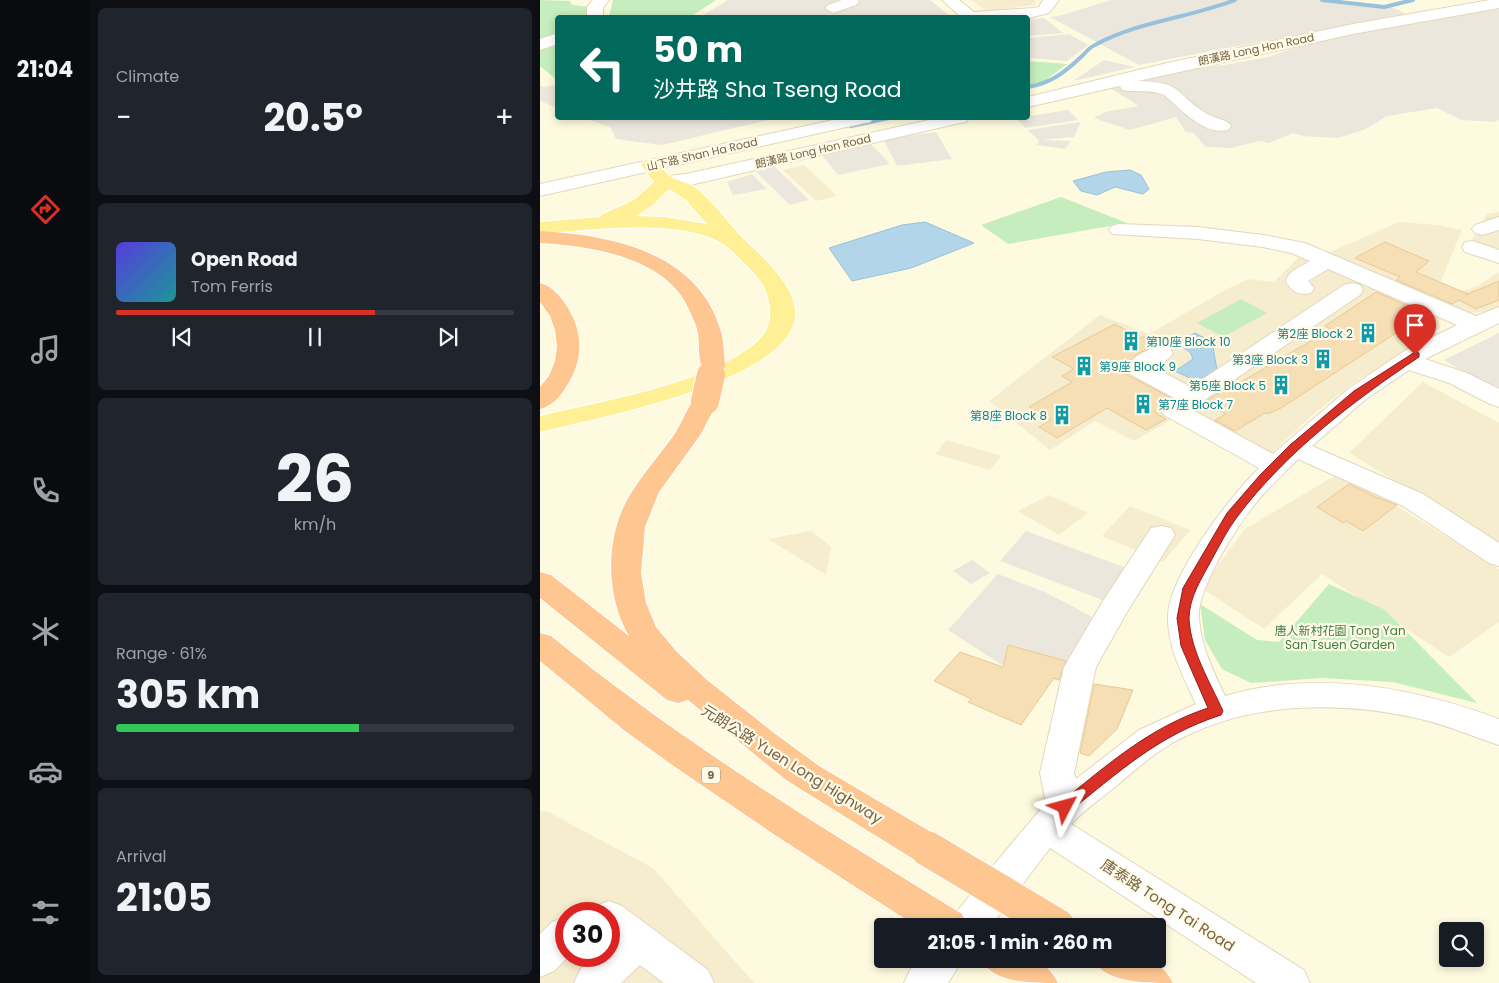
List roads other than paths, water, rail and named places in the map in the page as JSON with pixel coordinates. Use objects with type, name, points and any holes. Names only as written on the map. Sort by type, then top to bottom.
[{"type":"highway","points":[[540,236],[582,240],[616,247],[645,258],[668,271],[691,292],[704,312],[712,341],[713,366],[705,401],[686,437],[646,488],[635,514],[629,539],[627,566],[632,610],[643,632],[665,659],[692,685],[743,727],[813,780]]},
{"type":"highway","points":[[540,290],[556,305],[570,340],[564,372],[555,387],[540,401]]},
{"type":"highway","name":"元朗公路 Yuen Long Highway","points":[[540,582],[638,662],[700,707],[813,780],[1044,918]]},
{"type":"highway","name":"9","points":[[540,644],[655,736],[935,918]]},
{"type":"highway","points":[[1014,968],[1038,983]]},
{"type":"highway","points":[[1127,968],[1153,983]]},
{"type":"main road","points":[[540,424],[705,381],[736,367],[764,348],[775,335],[782,320],[782,298],[774,284],[699,201],[686,190],[658,173],[649,201],[638,208],[620,216],[571,225]]},
{"type":"main road","points":[[540,228],[636,223],[684,226],[716,233],[736,244]]},
{"type":"street","points":[[595,15],[596,7],[601,0]]},
{"type":"street","points":[[833,8],[851,2],[850,0]]},
{"type":"street","points":[[950,0],[969,15]]},
{"type":"street","points":[[1004,15],[1035,13],[1044,10],[1051,0]]},
{"type":"street","name":"朗漢路 Long Hon Road","points":[[1030,102],[1166,68],[1354,29],[1495,4]]},
{"type":"street","points":[[540,45],[555,39]]},
{"type":"street","points":[[1097,86],[1161,87],[1170,91],[1201,118],[1222,126]]},
{"type":"street","name":"山下路 Shan Ha Road","points":[[540,190],[658,173],[857,120]]},
{"type":"street","name":"朗漢路 Long Hon Road","points":[[658,173],[686,180],[951,120]]},
{"type":"street","points":[[1120,230],[1198,233],[1279,244],[1324,258],[1491,321]]},
{"type":"street","points":[[1266,265],[1279,244]]},
{"type":"street","points":[[1303,288],[1297,282],[1297,278],[1324,258]]},
{"type":"street","points":[[1352,290],[1173,410],[1285,457],[1412,500],[1499,556]]},
{"type":"street","points":[[1216,711],[1187,646],[1183,618],[1189,588],[1231,516],[1250,492],[1285,457],[1357,394],[1407,360],[1491,321]]},
{"type":"street","points":[[1161,353],[1129,372],[1192,397]]},
{"type":"street","points":[[1407,360],[1458,378],[1499,399]]},
{"type":"street","points":[[1056,817],[1056,773],[1080,668],[1114,608],[1161,535]]},
{"type":"street","points":[[975,918],[1056,817],[1132,753],[1159,735],[1191,719],[1216,711],[1278,698],[1340,696],[1371,698],[1433,709],[1499,732]]},
{"type":"street","name":"唐泰路 Tong Tai Road","points":[[1056,817],[1290,983]]},
{"type":"street","points":[[620,927],[686,981]]},
{"type":"street","points":[[594,983],[638,941]]},
{"type":"street","points":[[540,959],[555,945]]},
{"type":"street","points":[[924,983],[936,968]]},
{"type":"water","points":[[1130,170],[1141,175],[1149,189],[1143,194],[1115,187],[1097,195],[1081,191],[1073,181],[1106,172]]},
{"type":"water","points":[[925,222],[974,243],[911,268],[852,281],[829,248],[902,225]]},
{"type":"water","points":[[1195,333],[1212,342],[1218,375],[1204,385],[1175,371],[1193,359],[1190,352],[1176,343]]},
{"type":"waterway","points":[[1030,86],[1044,83],[1057,76],[1069,68],[1091,47],[1112,37],[1129,30],[1235,0]]},
{"type":"waterway","points":[[1322,0],[1384,7],[1413,0]]},
{"type":"waterway","points":[[851,126],[880,120]]},
{"type":"place","name":"第2座 Block 2","points":[[1368,333]]},
{"type":"place","name":"第10座 Block 10","points":[[1131,341]]},
{"type":"place","name":"第3座 Block 3","points":[[1323,359]]},
{"type":"place","name":"第9座 Block 9","points":[[1084,366]]},
{"type":"place","name":"第5座 Block 5","points":[[1281,385]]},
{"type":"place","name":"第7座 Block 7","points":[[1143,404]]},
{"type":"place","name":"第8座 Block 8","points":[[1062,415]]},
{"type":"park label","name":"唐人新村花園 Tong Yan San Tsuen Garden","points":[[1340,637]]}]
